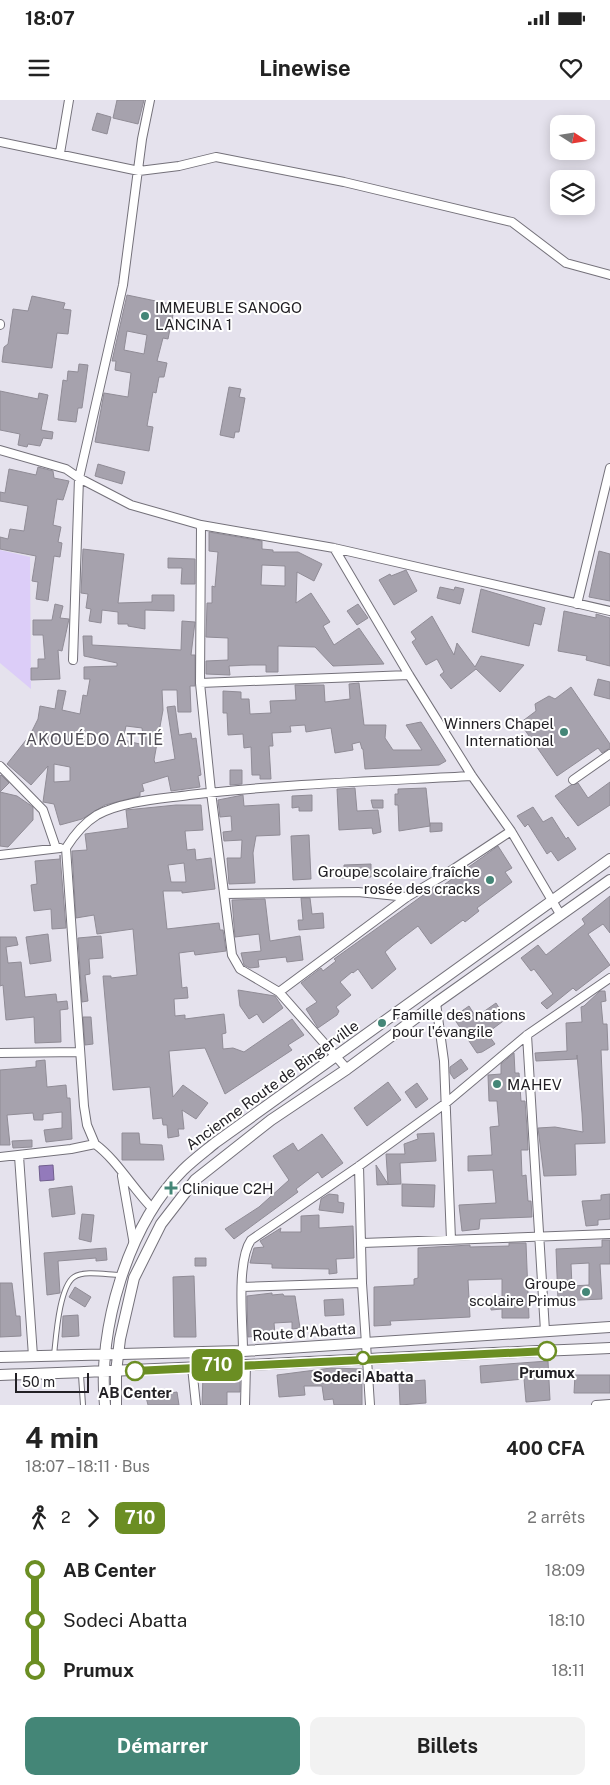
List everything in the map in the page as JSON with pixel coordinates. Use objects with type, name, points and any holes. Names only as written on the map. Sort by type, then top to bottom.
[{"type":"street","points":[[60,153],[69,100]]},
{"type":"street","points":[[73,660],[79,478],[123,285],[150,100]]},
{"type":"street","points":[[0,142],[139,171],[180,166],[216,157],[344,182],[512,222],[566,263],[610,275]]},
{"type":"street","points":[[0,450],[66,469],[79,478],[132,505],[201,525],[334,548],[610,611]]},
{"type":"street","points":[[577,604],[610,468]]},
{"type":"street","points":[[601,502],[610,504]]},
{"type":"street","points":[[201,525],[200,683],[211,792],[234,962],[246,974],[267,983],[279,992],[337,1056],[347,1070]]},
{"type":"street","points":[[334,548],[409,675],[472,776],[511,831],[560,914]]},
{"type":"street","points":[[200,683],[409,675]]},
{"type":"street","points":[[573,780],[610,754]]},
{"type":"street","points":[[0,766],[43,810],[56,848]]},
{"type":"street","points":[[153,1209],[121,1174],[110,1155],[95,1144],[86,1125],[66,848],[82,826],[96,816],[108,811],[152,800],[211,792],[472,776]]},
{"type":"street","points":[[279,992],[407,897],[511,831]]},
{"type":"street","points":[[0,855],[66,848]]},
{"type":"street","name":"Ancienne Route de Bingerville","points":[[105,1405],[104,1353],[111,1314],[122,1275],[153,1209],[182,1171],[215,1143],[610,859]]},
{"type":"street","name":"Ancienne Route de Bingerville","points":[[116,1405],[118,1353],[124,1316],[134,1278],[150,1244],[176,1202],[195,1180],[231,1150],[347,1070],[436,1003],[610,880]]},
{"type":"street","points":[[225,894],[358,892],[407,897]]},
{"type":"street","points":[[243,1351],[242,1287],[245,1252],[251,1240],[359,1166],[446,1103],[527,1035],[610,978]]},
{"type":"street","points":[[436,1003],[444,1061],[451,1240]]},
{"type":"street","points":[[527,1035],[545,1331]]},
{"type":"street","points":[[0,1053],[80,1052]]},
{"type":"street","points":[[0,1157],[19,1156],[95,1144]]},
{"type":"street","points":[[19,1156],[33,1356]]},
{"type":"street","points":[[359,1166],[362,1283],[370,1405]]},
{"type":"street","points":[[121,1174],[134,1246]]},
{"type":"street","points":[[362,1243],[610,1234]]},
{"type":"street","points":[[242,1287],[362,1283]]},
{"type":"street","name":"Route d'Abatta","points":[[0,1357],[243,1351],[610,1327]]},
{"type":"street","name":"Route d'Abatta","points":[[0,1375],[116,1372],[366,1358],[610,1348]]},
{"type":"street","points":[[245,1405],[246,1364]]},
{"type":"street","points":[[192,1367],[196,1405]]},
{"type":"street","points":[[596,1405],[610,1404]]},
{"type":"lane","points":[[54,1356],[62,1305],[69,1282],[74,1276],[85,1274],[122,1275]]},
{"type":"lane","points":[[80,1372],[83,1405]]},
{"type":"shaded area","points":[[0,550],[30,557],[31,689],[0,663]]},
{"type":"shaded area","points":[[53,1165],[54,1180],[40,1181],[39,1166]]},
{"type":"building","points":[[117,100],[144,100],[138,124],[113,118]]},
{"type":"building","points":[[97,113],[111,117],[107,134],[92,130]]},
{"type":"building","points":[[127,295],[175,305],[168,339],[163,338],[157,361],[167,363],[164,377],[159,377],[156,393],[153,392],[147,426],[153,427],[149,451],[95,442],[104,393],[128,397],[131,373],[115,370],[116,361],[112,361]],"holes":[[[127,331],[147,335],[144,354],[124,350]]]},
{"type":"building","points":[[32,296],[65,303],[63,309],[71,310],[68,334],[57,333],[52,368],[2,362],[4,347],[8,344],[13,309],[28,311]]},
{"type":"building","points":[[79,364],[88,365],[82,408],[78,408],[76,422],[58,420],[63,380],[67,381],[68,371],[78,372]]},
{"type":"building","points":[[229,387],[241,389],[239,397],[245,398],[239,432],[235,432],[234,438],[220,435]]},
{"type":"building","points":[[0,391],[38,399],[39,393],[48,395],[41,430],[53,432],[52,439],[43,438],[40,446],[28,444],[27,447],[18,445],[20,434],[0,430]]},
{"type":"building","points":[[98,464],[125,472],[122,484],[95,476]]},
{"type":"building","points":[[38,467],[53,471],[54,478],[69,481],[63,500],[57,499],[53,525],[61,527],[58,542],[62,543],[60,557],[54,556],[48,601],[36,599],[38,582],[32,581],[36,556],[0,549],[0,537],[8,539],[10,529],[24,531],[28,506],[0,501],[0,492],[5,493],[9,469],[36,475]]},
{"type":"building","points":[[209,532],[262,541],[262,549],[273,550],[273,552],[298,552],[322,564],[314,581],[297,572],[296,603],[311,593],[330,622],[323,626],[334,645],[359,628],[384,664],[333,666],[315,647],[278,646],[278,672],[266,672],[266,665],[251,665],[229,666],[230,675],[206,674],[206,661],[228,660],[228,638],[206,637],[207,603],[212,603],[212,586],[215,587],[218,552],[209,551]],"holes":[[[262,565],[285,566],[285,586],[261,585]]]},
{"type":"building","points":[[83,549],[124,554],[118,603],[152,602],[152,595],[174,595],[174,611],[145,610],[145,629],[128,626],[128,624],[118,624],[118,612],[102,610],[101,623],[89,621],[91,609],[86,608],[88,594],[81,593]]},
{"type":"building","points":[[599,551],[610,554],[610,601],[589,597]]},
{"type":"building","points":[[168,558],[195,559],[195,584],[181,584],[182,568],[168,568]]},
{"type":"building","points":[[406,570],[417,591],[394,605],[379,580],[390,574],[391,576]]},
{"type":"building","points":[[440,587],[454,590],[455,587],[464,589],[460,604],[437,598]]},
{"type":"building","points":[[481,589],[545,608],[541,625],[534,623],[529,646],[472,632]]},
{"type":"building","points":[[55,604],[63,606],[60,618],[69,619],[62,651],[58,650],[60,679],[31,680],[31,668],[38,668],[38,659],[45,659],[43,635],[33,635],[33,620],[52,620]]},
{"type":"building","points":[[358,604],[368,618],[357,625],[347,611]]},
{"type":"building","points":[[564,611],[596,618],[596,614],[610,618],[610,666],[586,660],[587,656],[558,651]]},
{"type":"building","points":[[432,616],[454,655],[457,643],[475,667],[481,656],[524,665],[500,692],[476,669],[451,689],[440,675],[444,672],[437,659],[426,665],[412,642],[416,639],[411,632]]},
{"type":"building","points":[[182,621],[195,622],[191,655],[195,655],[195,686],[190,686],[191,712],[178,712],[177,690],[162,690],[163,710],[154,760],[155,763],[175,759],[167,707],[175,706],[179,735],[191,733],[192,739],[196,738],[201,775],[198,776],[200,787],[171,791],[168,776],[142,784],[144,791],[140,792],[140,796],[105,805],[82,819],[60,825],[54,804],[43,802],[48,766],[31,785],[7,764],[30,735],[38,719],[40,706],[55,709],[58,690],[66,691],[62,710],[80,714],[83,695],[87,696],[90,679],[84,679],[84,667],[117,666],[117,663],[84,656],[83,636],[92,636],[92,645],[181,650]],"holes":[[[126,726],[142,728],[144,745],[123,740]],[[54,764],[70,767],[70,781],[54,782]]]},
{"type":"building","points":[[598,679],[610,682],[610,699],[594,695]]},
{"type":"building","points":[[359,683],[364,725],[386,725],[385,738],[393,750],[422,750],[406,725],[421,722],[446,761],[439,765],[365,769],[363,749],[360,742],[352,744],[353,750],[335,753],[331,728],[306,732],[305,725],[290,726],[291,732],[272,733],[273,746],[269,746],[271,779],[260,779],[260,775],[252,775],[251,747],[244,748],[243,734],[228,735],[227,713],[223,713],[223,691],[241,692],[241,699],[249,699],[250,714],[271,713],[270,701],[296,700],[295,685],[324,685],[325,702],[350,699],[349,684]]},
{"type":"building","name":"Winners Chapel International","points":[[571,687],[610,744],[610,748],[602,753],[598,748],[557,776],[520,723],[536,711],[535,704],[549,696],[555,699]]},
{"type":"building","points":[[230,770],[242,770],[242,784],[230,785]]},
{"type":"building","points":[[1,775],[9,783],[0,792],[0,776]]},
{"type":"building","points":[[610,782],[610,805],[578,826],[555,796],[571,785],[578,783],[588,798]]},
{"type":"building","points":[[355,788],[357,811],[378,810],[381,832],[373,834],[372,828],[339,830],[337,789]]},
{"type":"building","points":[[426,788],[430,826],[399,831],[398,805],[395,805],[395,794],[398,794],[398,789]]},
{"type":"building","points":[[0,792],[17,796],[33,807],[33,820],[8,847],[0,846]]},
{"type":"building","points":[[243,795],[244,806],[279,804],[280,835],[256,836],[253,853],[255,883],[229,884],[227,858],[241,858],[242,840],[224,841],[223,832],[232,831],[231,816],[220,817],[218,800]]},
{"type":"building","points":[[312,795],[312,811],[299,811],[299,807],[292,808],[292,796]]},
{"type":"building","points":[[371,800],[383,800],[383,808],[373,808]]},
{"type":"building","points":[[176,805],[201,805],[203,830],[185,831],[187,850],[195,849],[196,860],[211,858],[215,889],[182,893],[182,891],[163,891],[167,929],[219,923],[220,930],[223,930],[226,951],[195,955],[194,951],[179,953],[182,988],[187,987],[188,998],[174,999],[175,1016],[185,1015],[185,1019],[224,1014],[226,1033],[222,1034],[223,1049],[233,1048],[244,1052],[292,1019],[304,1035],[288,1045],[292,1050],[225,1094],[205,1048],[169,1051],[173,1097],[183,1085],[208,1103],[196,1119],[182,1110],[184,1129],[178,1129],[179,1136],[168,1138],[167,1125],[163,1125],[162,1118],[153,1119],[150,1087],[113,1090],[103,976],[111,976],[111,978],[137,975],[133,929],[97,934],[94,915],[76,918],[72,851],[87,850],[85,834],[128,828],[126,810]],"holes":[[[184,863],[186,882],[171,882],[168,865]]]},
{"type":"building","points":[[533,807],[543,822],[552,817],[566,839],[568,837],[576,849],[558,861],[551,851],[547,854],[528,824],[525,827],[517,816]]},
{"type":"building","points":[[430,823],[442,823],[442,831],[430,832]]},
{"type":"building","points":[[309,835],[311,879],[293,880],[291,836]]},
{"type":"building","points":[[498,846],[512,868],[505,872],[512,882],[477,908],[479,911],[465,922],[463,920],[431,944],[418,926],[393,945],[385,952],[396,969],[372,989],[358,969],[352,972],[340,982],[351,995],[336,1007],[339,1011],[337,1015],[318,1028],[306,1009],[317,1002],[301,983],[321,968],[323,971],[336,961],[334,959],[436,886],[438,889]]},
{"type":"building","points":[[60,855],[66,928],[52,929],[51,909],[34,911],[31,885],[37,884],[35,861],[60,859]]},
{"type":"building","points":[[371,864],[371,877],[340,878],[340,869],[344,868],[344,865]]},
{"type":"building","points":[[610,896],[610,933],[603,924],[588,934],[610,965],[576,991],[573,988],[547,1009],[541,1003],[553,994],[534,969],[531,971],[521,958],[538,945],[546,955],[585,924],[582,919]]},
{"type":"building","points":[[301,898],[310,898],[312,914],[323,913],[324,928],[299,930],[298,920],[303,920]]},
{"type":"building","points":[[265,899],[270,941],[300,936],[303,960],[287,962],[286,957],[258,960],[259,967],[250,968],[244,965],[241,953],[261,951],[259,934],[235,937],[232,900]]},
{"type":"building","points":[[48,934],[51,961],[30,964],[26,937]]},
{"type":"building","points":[[101,936],[103,958],[89,959],[90,974],[85,975],[88,1001],[82,1002],[78,938]]},
{"type":"building","points":[[0,937],[16,937],[18,945],[6,947],[8,963],[21,962],[25,997],[56,994],[57,1002],[67,1001],[68,1009],[60,1010],[61,1042],[35,1043],[34,1017],[6,1020],[3,985],[0,986]]},
{"type":"building","points":[[238,990],[275,996],[283,1008],[263,1023],[257,1014],[249,1019],[240,1006]]},
{"type":"building","points":[[600,991],[605,991],[606,1001],[601,1002],[603,1024],[607,1024],[608,1050],[601,1050],[605,1143],[575,1144],[576,1175],[544,1176],[538,1128],[555,1127],[583,1132],[582,1113],[577,1055],[577,1059],[536,1061],[535,1053],[567,1051],[566,1023],[582,1022],[581,1007]]},
{"type":"building","points":[[496,1003],[506,1019],[487,1033],[495,1044],[477,1053],[453,1017],[469,1006],[476,1017]]},
{"type":"building","points":[[83,1017],[91,1017],[93,1044],[85,1045]]},
{"type":"building","points":[[514,1053],[515,1073],[519,1073],[521,1101],[525,1101],[528,1150],[521,1150],[522,1176],[526,1175],[528,1201],[531,1201],[532,1217],[480,1219],[479,1229],[462,1231],[459,1205],[496,1203],[493,1170],[468,1171],[468,1156],[492,1155],[490,1127],[499,1126],[497,1101],[489,1101],[488,1075],[501,1074],[501,1064]]},
{"type":"building","points":[[461,1059],[468,1069],[454,1079],[450,1073],[450,1067]]},
{"type":"building","points":[[45,1060],[47,1087],[66,1085],[67,1098],[70,1098],[72,1139],[46,1142],[44,1130],[62,1128],[62,1112],[43,1114],[43,1120],[34,1120],[33,1113],[7,1115],[10,1145],[0,1145],[0,1070],[36,1067],[36,1061]]},
{"type":"building","points":[[388,1082],[401,1100],[367,1126],[354,1108]]},
{"type":"building","points":[[417,1083],[428,1099],[416,1108],[405,1092]]},
{"type":"building","points":[[122,1133],[139,1133],[140,1144],[162,1145],[164,1160],[122,1160]]},
{"type":"building","points":[[434,1133],[436,1161],[400,1163],[401,1184],[377,1185],[376,1165],[388,1184],[386,1154],[405,1154],[404,1144],[418,1139],[417,1134]]},
{"type":"building","points":[[322,1134],[343,1163],[322,1178],[318,1172],[296,1189],[298,1192],[234,1239],[225,1229],[259,1207],[289,1180],[273,1156],[293,1143],[298,1151]]},
{"type":"building","points":[[32,1140],[32,1147],[13,1148],[12,1141]]},
{"type":"building","points":[[402,1184],[435,1185],[434,1207],[402,1206]]},
{"type":"building","points":[[72,1186],[75,1214],[52,1217],[49,1189]]},
{"type":"building","points":[[329,1194],[338,1195],[338,1202],[344,1203],[343,1213],[319,1210],[321,1199]]},
{"type":"building","points":[[610,1194],[610,1219],[598,1220],[598,1225],[586,1226],[582,1201],[601,1200],[601,1195]]},
{"type":"building","points":[[82,1214],[94,1215],[91,1242],[79,1239]]},
{"type":"building","points":[[319,1215],[319,1228],[353,1226],[354,1258],[336,1259],[337,1273],[329,1274],[329,1269],[272,1268],[272,1264],[250,1263],[254,1248],[264,1247],[260,1241],[281,1228],[280,1232],[301,1232],[301,1216]]},
{"type":"building","points":[[602,1240],[610,1240],[610,1264],[600,1264],[602,1299],[558,1301],[556,1249],[602,1247]],"holes":[[[589,1263],[589,1285],[572,1286],[571,1264]]]},
{"type":"building","points":[[509,1243],[526,1243],[529,1318],[502,1318],[502,1309],[491,1310],[490,1297],[502,1297],[502,1279],[468,1280],[470,1317],[390,1321],[391,1325],[374,1326],[374,1287],[414,1285],[414,1279],[418,1278],[418,1248],[470,1245],[470,1247],[509,1246]]},
{"type":"building","points":[[106,1248],[107,1260],[96,1261],[96,1258],[58,1261],[60,1293],[47,1295],[44,1253]]},
{"type":"building","points":[[195,1258],[206,1258],[206,1266],[195,1266]]},
{"type":"building","points":[[194,1276],[196,1337],[174,1337],[173,1277]]},
{"type":"building","points":[[0,1283],[12,1283],[16,1316],[20,1316],[21,1336],[0,1337]]},
{"type":"building","points":[[75,1287],[91,1297],[85,1307],[69,1297]]},
{"type":"building","points":[[272,1293],[272,1295],[295,1296],[300,1328],[292,1329],[292,1322],[274,1323],[275,1334],[248,1337],[247,1296]]},
{"type":"building","points":[[343,1299],[344,1315],[325,1316],[324,1300]]},
{"type":"building","points":[[78,1315],[79,1336],[62,1337],[63,1316]]},
{"type":"building","points":[[548,1361],[550,1400],[526,1402],[524,1379],[481,1383],[480,1366]]},
{"type":"building","points":[[331,1368],[362,1369],[362,1405],[334,1405],[333,1399],[324,1400],[322,1386],[304,1386],[305,1395],[279,1397],[277,1375]]},
{"type":"building","points":[[240,1372],[240,1392],[227,1392],[227,1405],[202,1405],[203,1374]]},
{"type":"building","points":[[575,1375],[610,1375],[610,1393],[574,1393]]},
{"type":"building","points":[[425,1380],[426,1403],[400,1405],[399,1382]]},
{"type":"building","points":[[177,1392],[179,1405],[148,1405],[146,1397]]},
{"type":"bus line","name":"710","points":[[135,1371],[366,1358],[547,1351]]},
{"type":"place","name":"IMMEUBLE SANOGO LANCINA 1","points":[[145,316]]},
{"type":"place","name":"Winners Chapel International","points":[[564,732]]},
{"type":"place","name":"Groupe scolaire fraîche rosée des cracks","points":[[490,880]]},
{"type":"place","name":"Famille des nations pour l'évangile","points":[[382,1023]]},
{"type":"place","name":"MAHEV","points":[[497,1084]]},
{"type":"place","name":"Clinique C2H","points":[[171,1188]]},
{"type":"place","name":"Groupe scolaire Primus","points":[[586,1292]]},
{"type":"place","name":"Prumux","points":[[547,1351]]},
{"type":"place","name":"Sodeci Abatta","points":[[363,1358]]},
{"type":"place","name":"AB Center","points":[[135,1371]]},
{"type":"district","name":"AKOUÉDO ATTIÉ","points":[[95,739]]}]
